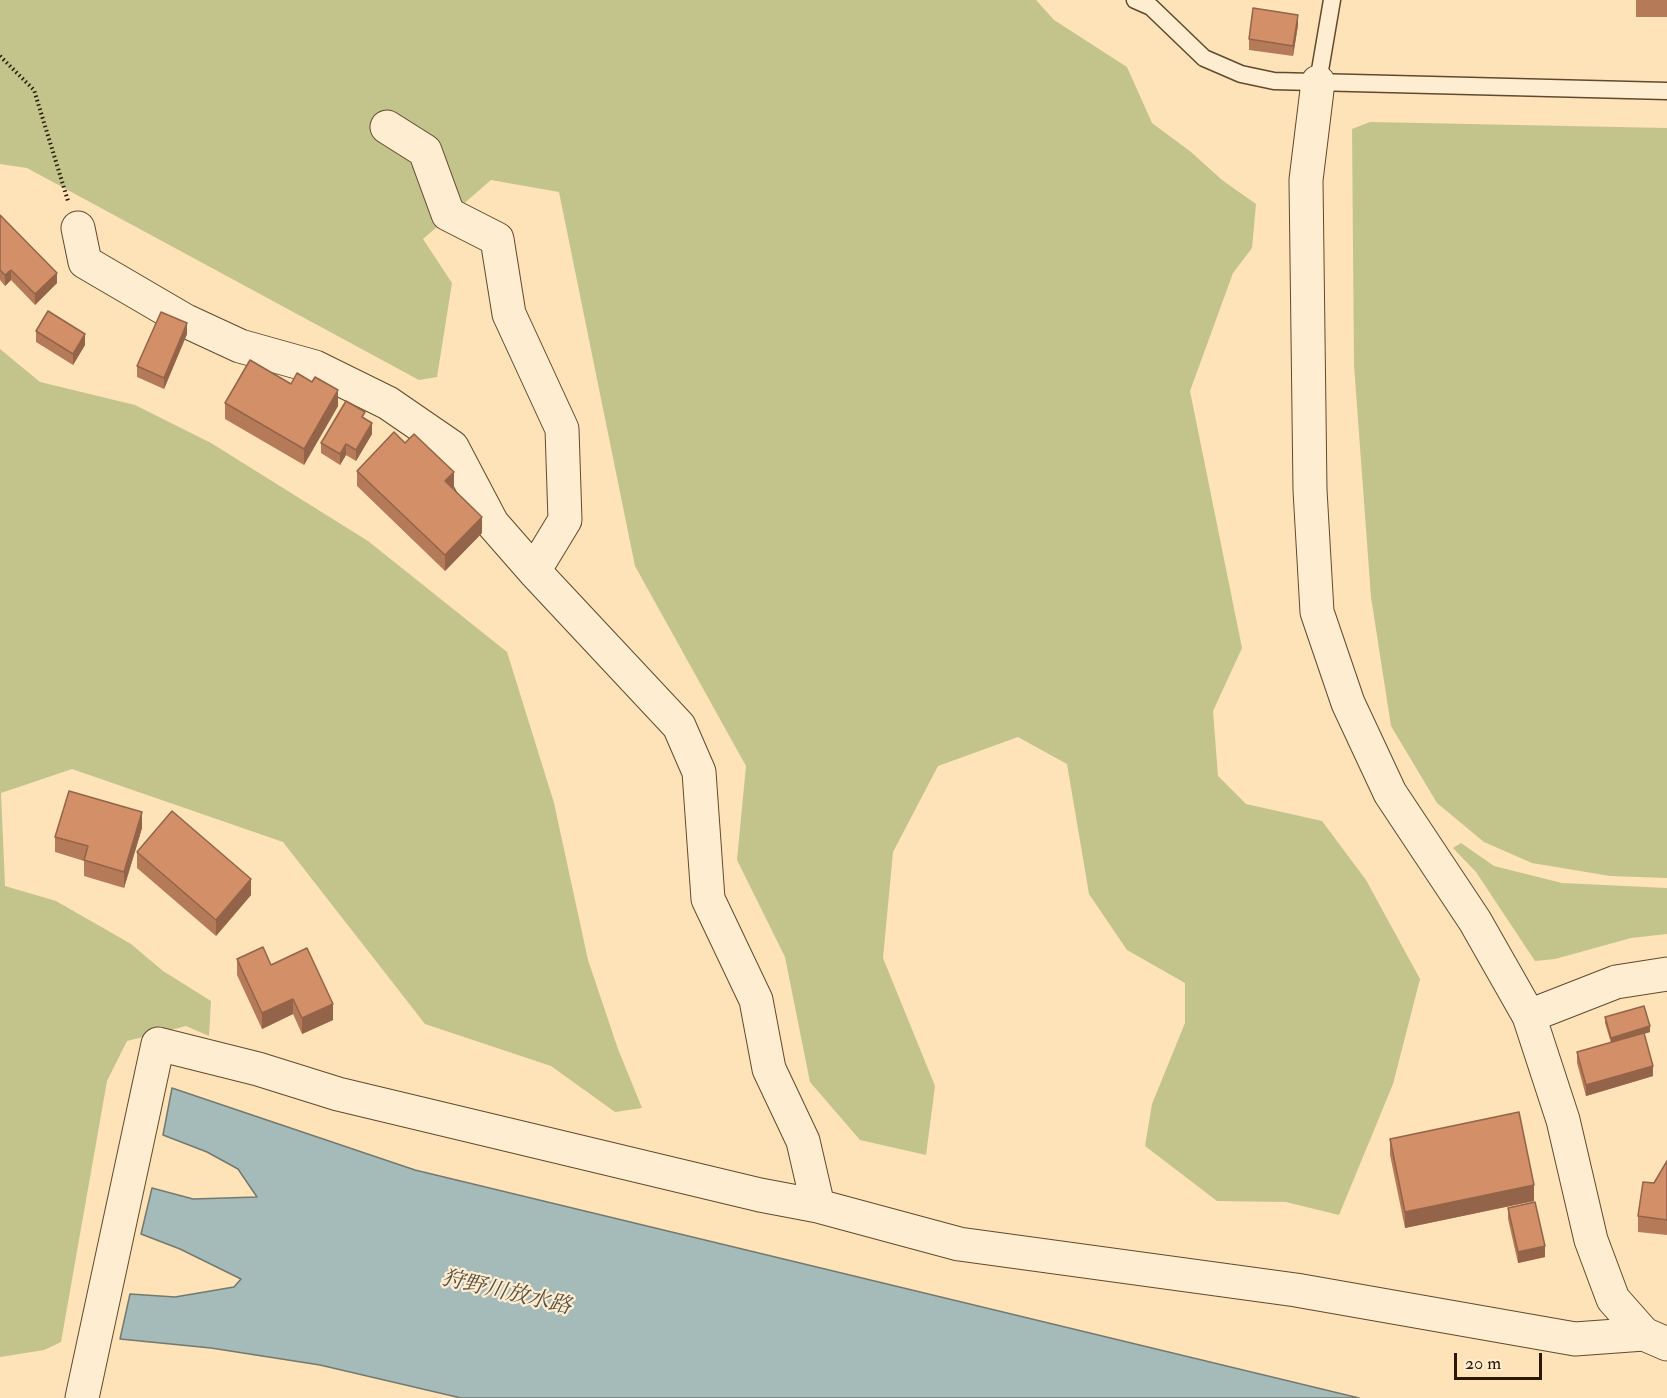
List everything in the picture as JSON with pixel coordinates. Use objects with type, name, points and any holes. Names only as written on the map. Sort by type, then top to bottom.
[{"type":"street","points":[[1318,82],[1306,180],[1310,490],[1317,612],[1348,703],[1390,793],[1475,921],[1528,1016],[1563,1120],[1591,1240],[1613,1299],[1656,1339]]},
{"type":"street","points":[[387,127],[425,151],[448,214],[497,239],[509,314],[562,429],[565,520],[534,571]]},
{"type":"street","points":[[78,228],[85,262],[186,321],[240,346],[315,367],[388,403],[452,447],[492,523],[680,726],[699,772],[708,899],[756,1000],[769,1069],[803,1142],[818,1206]]},
{"type":"street","points":[[1528,1016],[1616,982],[1667,974]]},
{"type":"street","points":[[82,1398],[158,1044],[258,1069],[338,1094],[738,1190],[818,1206],[959,1244],[1296,1290],[1575,1340],[1656,1339]]},
{"type":"lane","points":[[1135,0],[1151,7],[1204,58],[1240,74],[1274,81],[1667,91]]},
{"type":"lane","points":[[1318,82],[1332,0]]},
{"type":"path","points":[[0,56],[34,90],[59,177],[78,228]]},
{"type":"green space","points":[[0,0],[1036,0],[1054,20],[1127,67],[1152,123],[1191,152],[1222,180],[1256,204],[1252,248],[1233,273],[1190,391],[1242,648],[1213,711],[1218,776],[1246,804],[1322,821],[1366,880],[1420,979],[1393,1084],[1339,1215],[1286,1202],[1217,1201],[1145,1146],[1152,1104],[1185,1023],[1185,983],[1127,950],[1089,894],[1067,764],[1018,737],[938,766],[893,852],[883,958],[935,1086],[926,1155],[860,1140],[810,1082],[785,957],[737,860],[746,766],[635,566],[559,192],[491,180],[423,239],[452,283],[437,377],[419,380],[27,168],[0,164]]},
{"type":"green space","points":[[1370,122],[1667,128],[1667,878],[1610,876],[1532,863],[1484,842],[1437,803],[1391,726],[1371,597],[1354,365],[1352,129]]},
{"type":"green space","points":[[0,349],[40,382],[135,405],[211,443],[368,541],[507,652],[554,803],[588,960],[618,1049],[642,1108],[615,1112],[551,1066],[425,1024],[283,842],[72,769],[1,793],[5,886],[56,901],[131,944],[163,971],[211,1001],[209,1036],[186,1026],[127,1041],[107,1081],[61,1342],[44,1350],[0,1357]]},
{"type":"green space","points":[[1461,843],[1494,866],[1562,883],[1667,888],[1667,934],[1631,938],[1555,959],[1535,961],[1476,872],[1453,848]]},
{"type":"water","name":"狩野川放水路","points":[[172,1088],[415,1170],[1359,1398],[461,1398],[320,1365],[211,1348],[120,1339],[130,1294],[175,1297],[234,1287],[241,1279],[180,1249],[141,1234],[152,1188],[193,1199],[257,1197],[238,1169],[207,1152],[163,1135]]},
{"type":"building","points":[[1253,8],[1298,15],[1293,46],[1249,39]]},
{"type":"building","points":[[0,215],[57,273],[35,294],[11,270],[5,275],[0,270]]},
{"type":"building","points":[[48,311],[85,334],[73,354],[36,331]]},
{"type":"building","points":[[161,312],[187,323],[164,378],[137,366]]},
{"type":"building","points":[[250,360],[291,384],[297,373],[312,382],[315,377],[338,390],[304,449],[225,403]]},
{"type":"building","points":[[346,401],[365,412],[362,417],[372,423],[356,450],[346,444],[340,454],[321,443]]},
{"type":"building","points":[[394,432],[405,443],[414,434],[454,472],[445,481],[482,517],[445,555],[357,471]]},
{"type":"building","points":[[69,791],[142,812],[124,872],[84,860],[88,846],[55,837]]},
{"type":"building","points":[[172,811],[251,879],[216,920],[137,852]]},
{"type":"building","points":[[263,947],[271,965],[307,948],[333,1004],[302,1018],[293,999],[262,1013],[237,959]]},
{"type":"building","points":[[1644,1006],[1650,1026],[1611,1038],[1605,1017]]},
{"type":"building","points":[[1644,1033],[1653,1066],[1586,1085],[1577,1052]]},
{"type":"building","points":[[1519,1112],[1534,1185],[1405,1212],[1390,1139]]},
{"type":"building","points":[[1667,1161],[1667,1220],[1638,1216],[1643,1182],[1654,1183]]},
{"type":"building","points":[[1535,1202],[1545,1246],[1518,1252],[1508,1208]]}]
